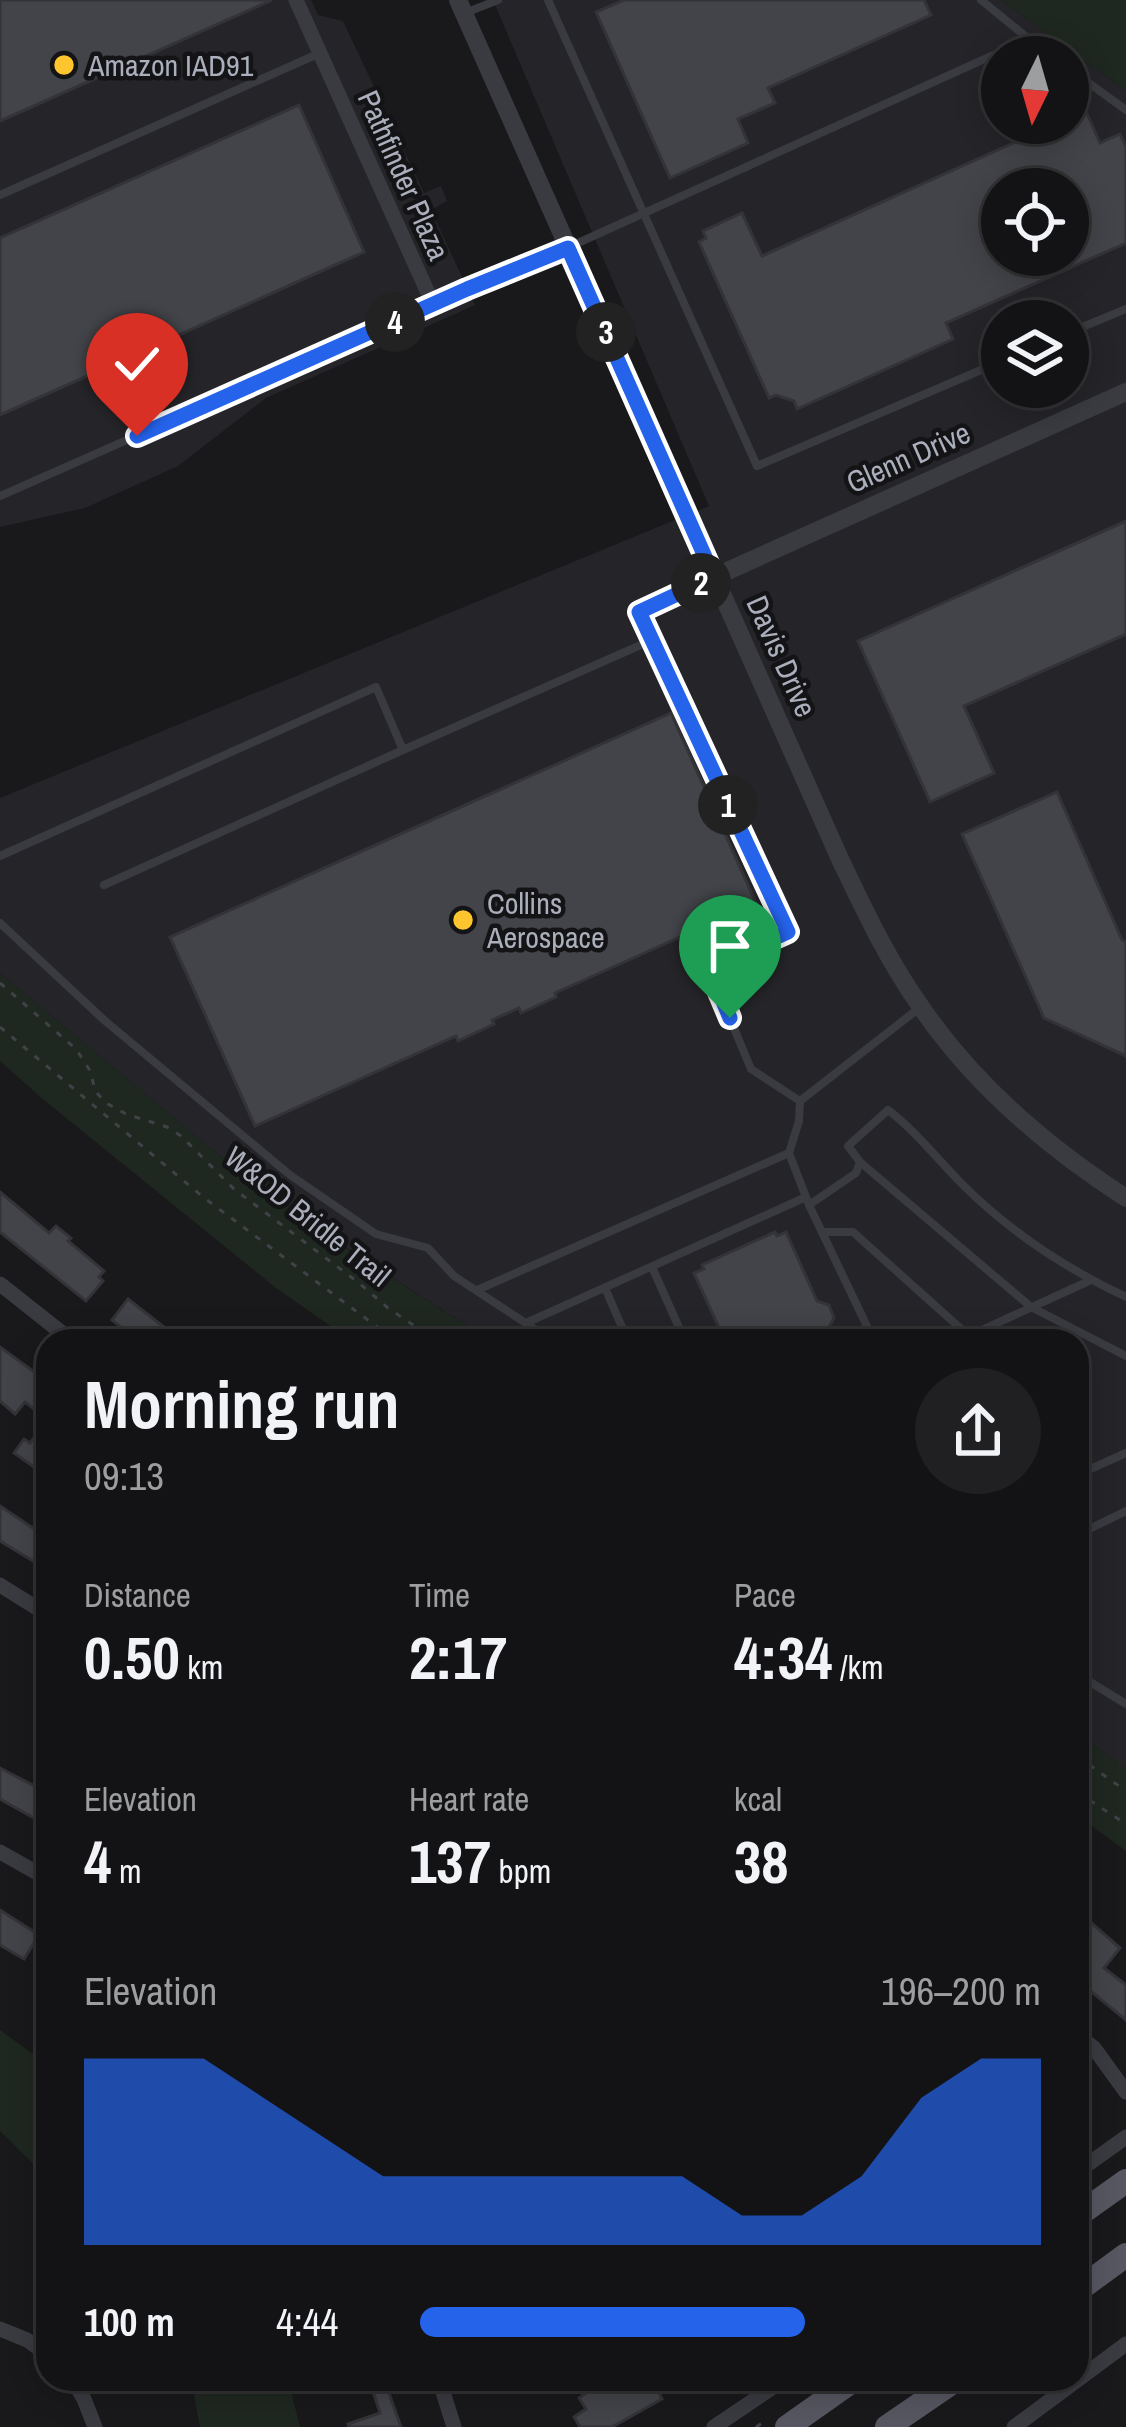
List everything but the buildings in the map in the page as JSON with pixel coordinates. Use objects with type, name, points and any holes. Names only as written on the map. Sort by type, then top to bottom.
[{"type":"main road","points":[[1089,2207],[1126,2181]]},
{"type":"main road","points":[[1089,2282],[1126,2255]]},
{"type":"main road","points":[[788,2427],[838,2391]]},
{"type":"main road","points":[[905,2422],[942,2391]]},
{"type":"street","name":"Pathfinder Plaza","points":[[296,0],[433,304],[568,248]]},
{"type":"street","name":"Davis Drive","points":[[461,7],[867,917],[920,1007],[988,1087],[1089,1174],[1126,1198]]},
{"type":"street","name":"Glenn Drive","points":[[714,577],[1126,392]]},
{"type":"street","points":[[0,1283],[57,1329]]},
{"type":"street","points":[[0,1586],[36,1608]]},
{"type":"street","points":[[0,1852],[36,1872]]},
{"type":"street","points":[[1089,2044],[1126,2092]]},
{"type":"street","points":[[1089,2163],[1126,2137]]},
{"type":"street","points":[[0,2329],[36,2346]]},
{"type":"street","points":[[1089,2374],[1124,2350]]},
{"type":"street","points":[[80,2391],[95,2427]]},
{"type":"street","points":[[443,2391],[454,2427]]},
{"type":"street","points":[[715,2427],[768,2391]]},
{"type":"street","points":[[1014,2427],[1065,2391]]},
{"type":"lane","points":[[461,7],[498,0]]},
{"type":"lane","points":[[548,0],[758,466],[981,371]]},
{"type":"lane","points":[[981,0],[1026,36]]},
{"type":"lane","points":[[0,194],[320,53]]},
{"type":"lane","points":[[568,248],[981,60]]},
{"type":"lane","points":[[1089,83],[1126,110]]},
{"type":"lane","points":[[0,496],[433,304]]},
{"type":"lane","points":[[1089,324],[1126,308]]},
{"type":"lane","points":[[714,577],[639,612],[788,932],[709,968],[751,1069],[800,1101]]},
{"type":"lane","points":[[104,885],[652,640]]},
{"type":"lane","points":[[0,856],[376,687],[403,750]]},
{"type":"lane","points":[[0,923],[104,1020],[290,1175],[376,1234],[428,1248],[454,1276],[535,1329]]},
{"type":"lane","points":[[800,1101],[920,1007]]},
{"type":"lane","points":[[800,1101],[800,1121],[789,1153],[868,1329]]},
{"type":"lane","points":[[1074,1329],[1031,1307],[860,1162],[848,1146],[888,1110],[967,1189],[1036,1245],[1126,1297]]},
{"type":"lane","points":[[476,1291],[789,1153]]},
{"type":"lane","points":[[526,1323],[808,1201],[856,1173],[860,1162]]},
{"type":"lane","points":[[822,1232],[853,1232],[961,1329]]},
{"type":"lane","points":[[652,1267],[680,1329]]},
{"type":"lane","points":[[984,1329],[1090,1280]]},
{"type":"lane","points":[[605,1288],[623,1329]]},
{"type":"lane","points":[[1089,1337],[1126,1356]]},
{"type":"lane","points":[[1089,1470],[1126,1453]]},
{"type":"lane","points":[[1089,1529],[1126,1511]]},
{"type":"lane","points":[[1089,1681],[1126,1703]]},
{"type":"path","name":"W&OD Bridle Trail","points":[[0,983],[76,1049],[106,1103],[181,1136],[234,1189],[419,1329]]},
{"type":"path","points":[[0,1027],[202,1197],[380,1329]]},
{"type":"path","points":[[1089,1765],[1126,1791]]},
{"type":"path","points":[[1089,1800],[1126,1824]]},
{"type":"shaded area","points":[[0,0],[311,0],[318,15],[343,21],[424,193],[441,186],[447,201],[431,210],[475,305],[266,398],[178,466],[85,508],[0,527]]},
{"type":"shaded area","points":[[493,0],[1001,0],[1050,36],[981,36],[981,144],[1089,144],[1089,64],[1126,91],[1126,1769],[1089,1741],[1089,1329],[472,1329],[351,1251],[210,1148],[0,973],[0,798],[709,506]]},
{"type":"shaded area","points":[[1001,0],[1126,0],[1126,91],[1089,64],[1089,36],[1050,36]]},
{"type":"shaded area","points":[[0,973],[210,1148],[350,1251],[472,1329],[335,1329],[276,1288],[0,1061]]},
{"type":"shaded area","points":[[1089,1741],[1126,1769],[1126,1851],[1089,1824]]},
{"type":"shaded area","points":[[0,2030],[36,2056],[36,2166],[0,2131]]},
{"type":"shaded area","points":[[193,2391],[291,2391],[300,2427],[200,2427]]},
{"type":"place","name":"Amazon IAD91","points":[[64,65]]},
{"type":"place","name":"Collins Aerospace","points":[[463,920]]},
{"type":"route","points":[[137,436],[568,248],[714,577],[639,612],[788,932],[709,968],[730,1018]]}]
